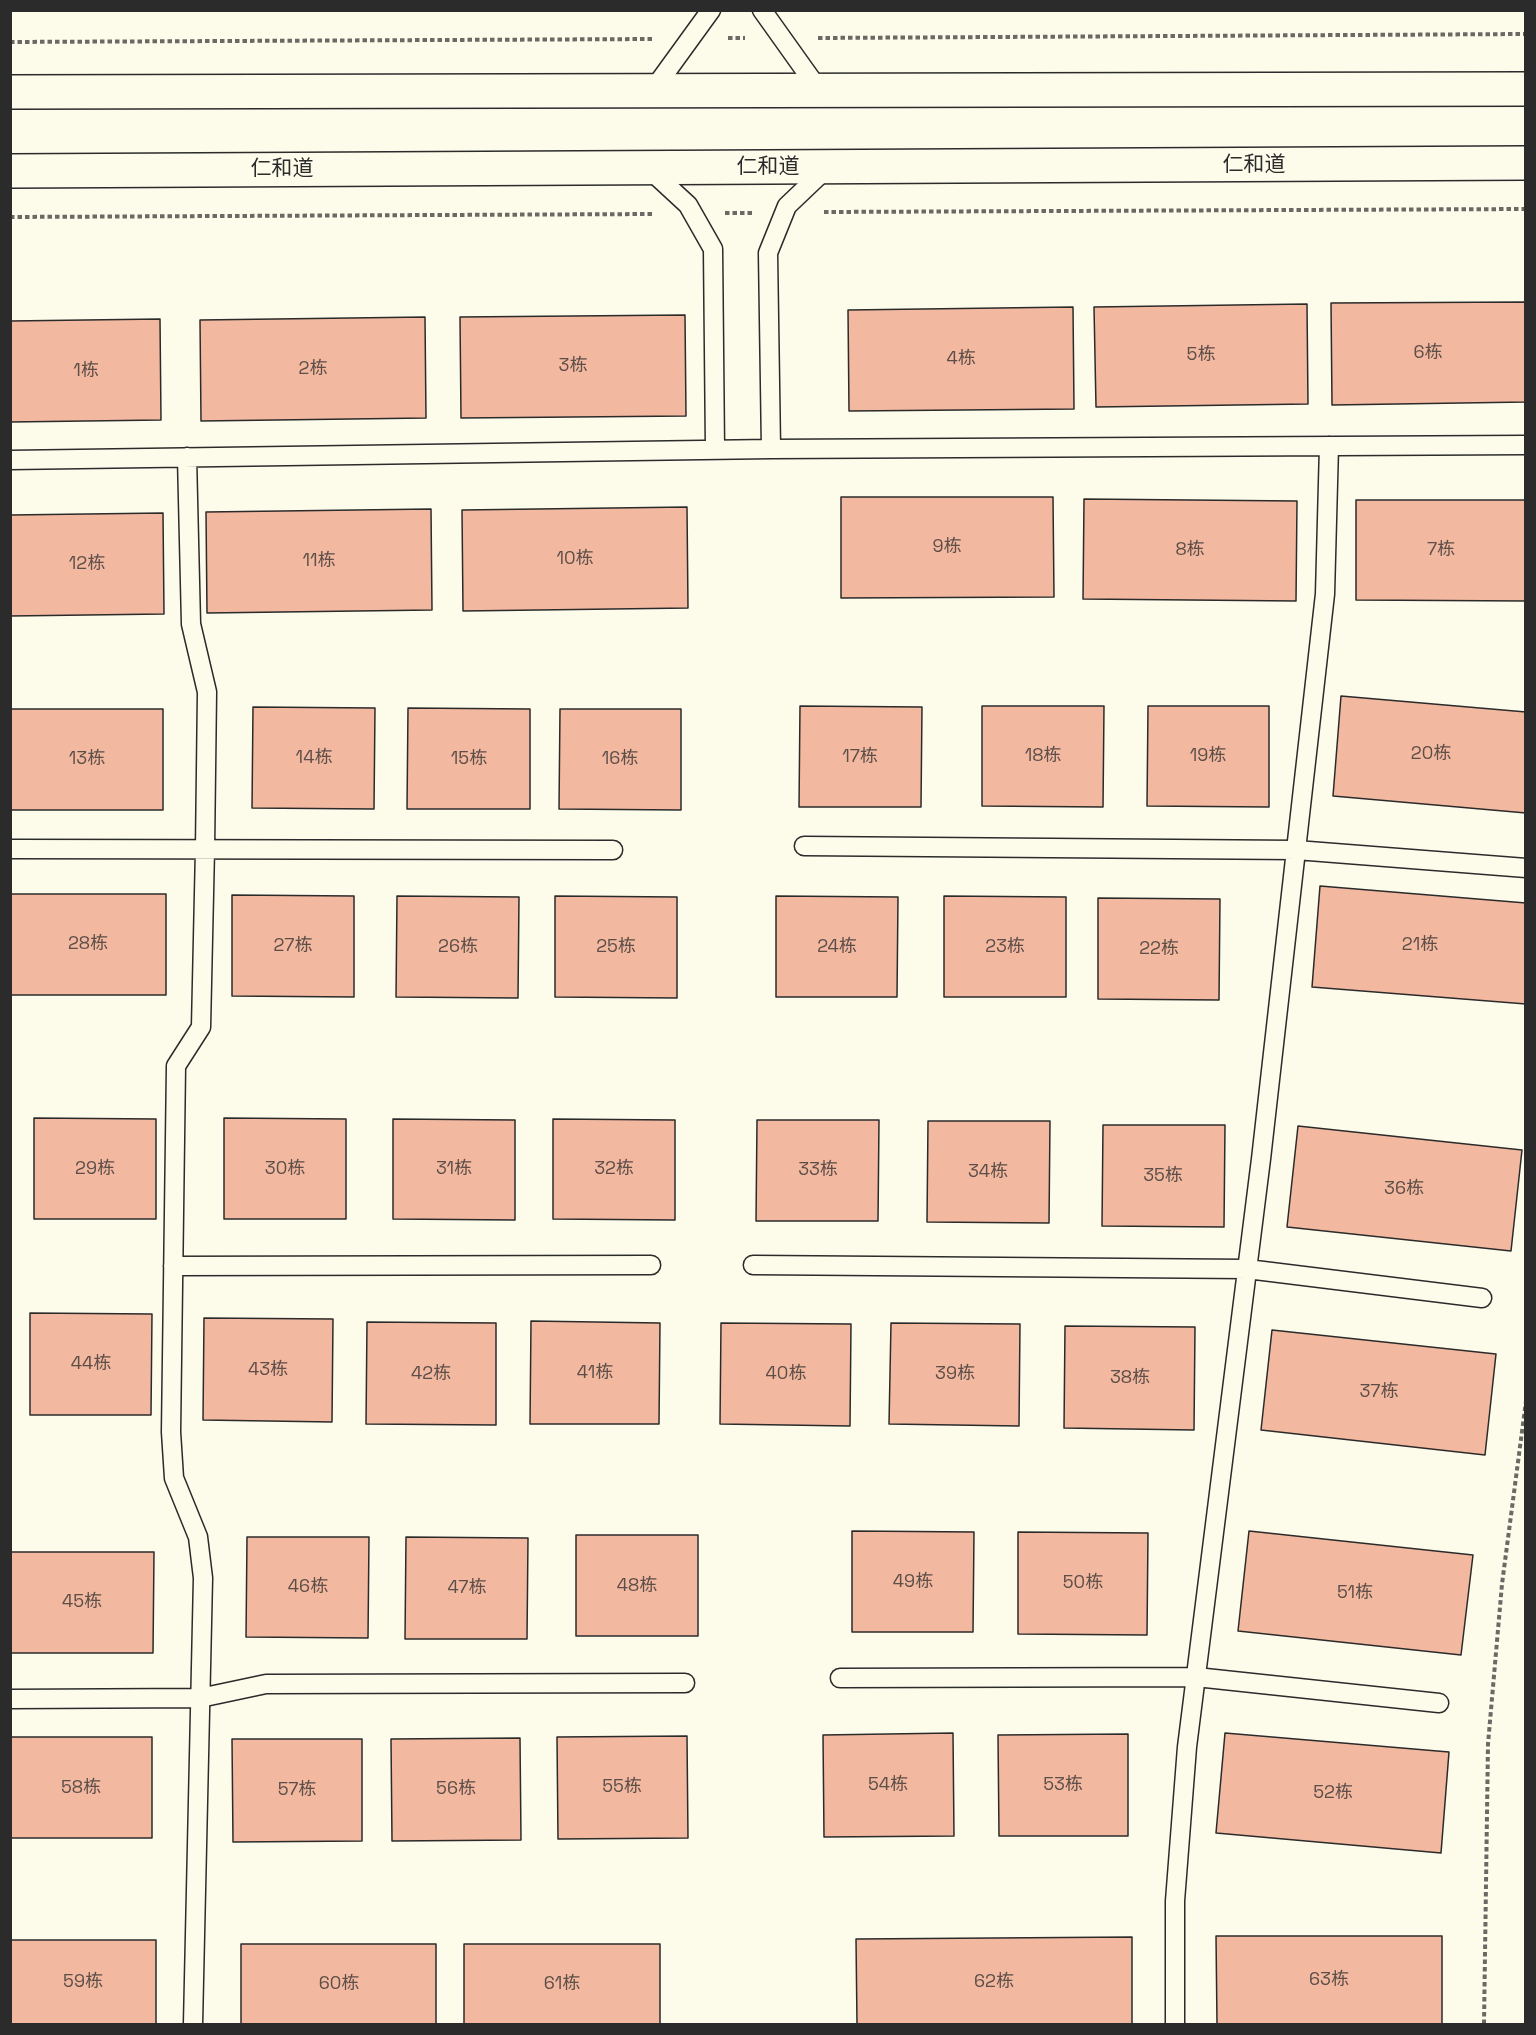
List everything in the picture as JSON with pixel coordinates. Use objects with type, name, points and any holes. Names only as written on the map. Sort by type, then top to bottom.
[{"type":"main road","points":[[10,92],[1526,89]]},
{"type":"main road","name":"仁和道","points":[[10,171],[1526,163]]},
{"type":"lane","points":[[652,90],[711,10]]},
{"type":"lane","points":[[762,10],[819,90]]},
{"type":"lane","points":[[648,167],[688,205],[712,249],[715,450]]},
{"type":"lane","points":[[771,449],[768,253],[787,206],[828,167]]},
{"type":"lane","points":[[10,460],[771,449],[1526,445]]},
{"type":"lane","points":[[1175,2025],[1175,1901],[1187,1747],[1247,1269],[1325,594],[1329,446]]},
{"type":"lane","points":[[187,457],[191,624],[207,692],[205,849],[201,1027],[176,1066],[171,1432],[174,1478],[198,1537],[203,1578],[193,2025]]},
{"type":"lane","points":[[804,846],[1296,850],[1526,868]]},
{"type":"lane","points":[[10,849],[613,850]]},
{"type":"lane","points":[[173,1266],[651,1265]]},
{"type":"lane","points":[[753,1265],[1247,1269],[1482,1298]]},
{"type":"lane","points":[[840,1678],[1196,1677],[1439,1703]]},
{"type":"lane","points":[[10,1699],[200,1698],[266,1684],[685,1683]]},
{"type":"path","points":[[1484,2025],[1488,1744],[1502,1584],[1526,1401]]},
{"type":"building","points":[[1526,302],[1526,402],[1332,405],[1331,303]]},
{"type":"building","points":[[1307,304],[1308,404],[1096,407],[1094,307]]},
{"type":"building","points":[[1073,307],[1074,409],[849,411],[848,310]]},
{"type":"building","points":[[685,315],[686,416],[461,418],[460,317]]},
{"type":"building","points":[[425,317],[426,418],[201,421],[200,320]]},
{"type":"building","points":[[160,319],[161,420],[10,422],[10,321]]},
{"type":"building","points":[[841,497],[1053,497],[1054,597],[841,598]]},
{"type":"building","points":[[1084,499],[1297,501],[1296,601],[1083,599]]},
{"type":"building","points":[[1356,500],[1526,500],[1526,601],[1356,600]]},
{"type":"building","points":[[687,507],[688,608],[463,611],[462,510]]},
{"type":"building","points":[[431,509],[432,610],[207,613],[206,512]]},
{"type":"building","points":[[163,513],[164,614],[10,616],[10,515]]},
{"type":"building","points":[[1341,696],[1526,712],[1526,813],[1333,796]]},
{"type":"building","points":[[800,706],[922,707],[921,807],[799,807]]},
{"type":"building","points":[[982,706],[1104,706],[1103,807],[982,806]]},
{"type":"building","points":[[1148,706],[1269,706],[1269,807],[1147,806]]},
{"type":"building","points":[[253,707],[375,708],[374,809],[252,808]]},
{"type":"building","points":[[408,708],[530,709],[530,809],[407,809]]},
{"type":"building","points":[[10,709],[163,709],[163,810],[10,810]]},
{"type":"building","points":[[560,709],[681,709],[681,810],[559,809]]},
{"type":"building","points":[[1320,886],[1526,903],[1526,1004],[1312,987]]},
{"type":"building","points":[[10,894],[166,894],[166,995],[10,995]]},
{"type":"building","points":[[232,895],[354,896],[354,997],[232,996]]},
{"type":"building","points":[[397,896],[519,897],[518,998],[396,997]]},
{"type":"building","points":[[555,896],[677,897],[677,998],[555,997]]},
{"type":"building","points":[[776,896],[898,897],[897,997],[776,997]]},
{"type":"building","points":[[944,896],[1066,897],[1066,997],[944,997]]},
{"type":"building","points":[[1098,898],[1220,899],[1219,1000],[1098,999]]},
{"type":"building","points":[[34,1118],[156,1119],[156,1219],[34,1219]]},
{"type":"building","points":[[224,1118],[346,1119],[346,1219],[224,1219]]},
{"type":"building","points":[[393,1119],[515,1120],[515,1220],[393,1219]]},
{"type":"building","points":[[553,1119],[675,1120],[675,1220],[553,1219]]},
{"type":"building","points":[[757,1120],[879,1120],[878,1221],[756,1221]]},
{"type":"building","points":[[928,1121],[1050,1121],[1049,1223],[927,1222]]},
{"type":"building","points":[[1103,1125],[1225,1125],[1224,1227],[1102,1226]]},
{"type":"building","points":[[1298,1126],[1522,1150],[1511,1251],[1287,1227]]},
{"type":"building","points":[[30,1313],[152,1314],[151,1415],[30,1415]]},
{"type":"building","points":[[204,1318],[333,1319],[332,1422],[203,1420]]},
{"type":"building","points":[[531,1321],[660,1323],[659,1424],[530,1424]]},
{"type":"building","points":[[367,1322],[496,1323],[496,1425],[366,1424]]},
{"type":"building","points":[[721,1323],[851,1324],[850,1426],[720,1424]]},
{"type":"building","points":[[891,1323],[1020,1324],[1019,1426],[889,1424]]},
{"type":"building","points":[[1065,1326],[1195,1327],[1194,1430],[1064,1428]]},
{"type":"building","points":[[1272,1330],[1496,1354],[1485,1455],[1261,1430]]},
{"type":"building","points":[[852,1531],[974,1532],[973,1632],[852,1632]]},
{"type":"building","points":[[1249,1531],[1473,1555],[1461,1655],[1238,1631]]},
{"type":"building","points":[[1018,1532],[1148,1533],[1147,1635],[1018,1634]]},
{"type":"building","points":[[576,1535],[698,1535],[698,1636],[576,1636]]},
{"type":"building","points":[[247,1537],[369,1537],[368,1638],[246,1637]]},
{"type":"building","points":[[406,1537],[528,1538],[527,1639],[405,1639]]},
{"type":"building","points":[[10,1552],[154,1552],[153,1653],[10,1653]]},
{"type":"building","points":[[953,1733],[954,1836],[824,1837],[823,1735]]},
{"type":"building","points":[[1225,1733],[1449,1752],[1441,1853],[1216,1833]]},
{"type":"building","points":[[1128,1734],[1128,1836],[999,1836],[998,1735]]},
{"type":"building","points":[[687,1736],[688,1838],[558,1839],[557,1737]]},
{"type":"building","points":[[10,1737],[152,1737],[152,1838],[10,1838]]},
{"type":"building","points":[[520,1738],[521,1840],[392,1841],[391,1739]]},
{"type":"building","points":[[232,1739],[362,1739],[362,1841],[233,1842]]},
{"type":"building","points":[[1216,1936],[1442,1936],[1442,2024],[1217,2024]]},
{"type":"building","points":[[1132,1937],[1132,2024],[857,2024],[856,1939]]},
{"type":"building","points":[[10,1940],[156,1940],[156,2024],[10,2024]]},
{"type":"building","points":[[241,1944],[436,1944],[436,2024],[241,2024]]},
{"type":"building","points":[[464,1944],[660,1944],[660,2024],[464,2024]]}]
